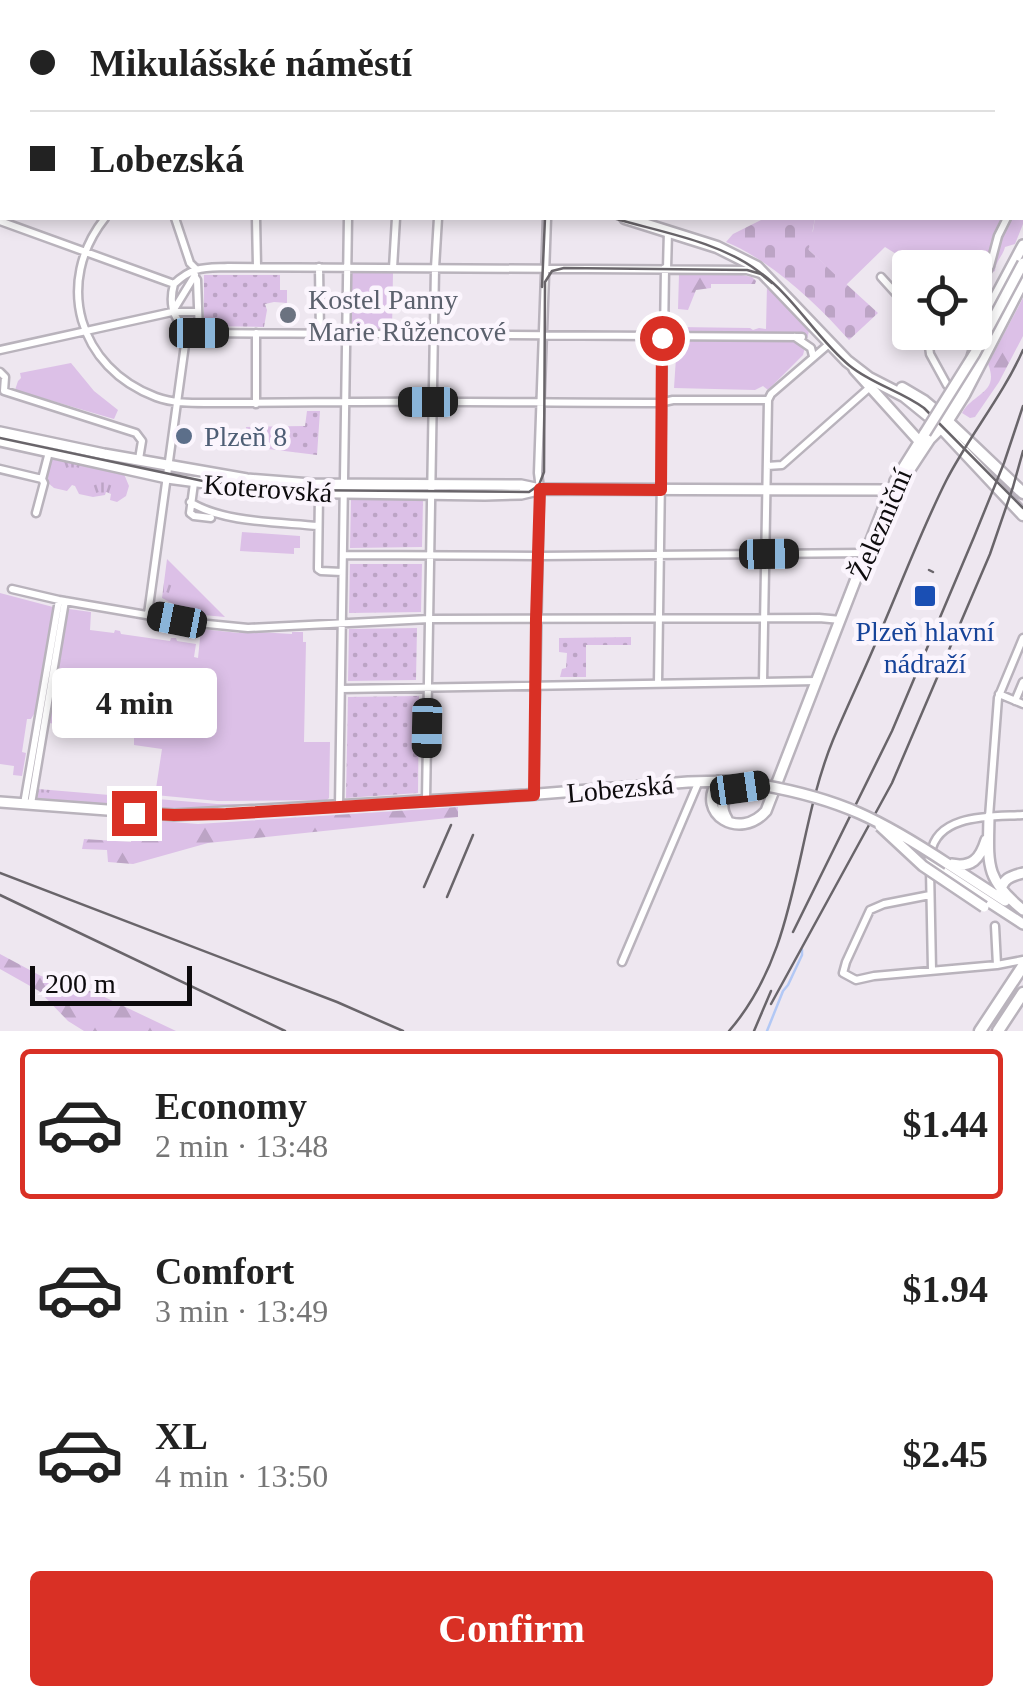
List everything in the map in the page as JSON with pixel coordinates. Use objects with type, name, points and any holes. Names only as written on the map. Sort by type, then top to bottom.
[{"type":"main road","points":[[632,220],[717,246],[757,267],[869,388],[922,437]]},
{"type":"main road","points":[[893,490],[964,385],[982,322],[1021,254]]},
{"type":"main road","name":"Železniční","points":[[738,824],[757,820],[768,807],[895,481],[969,364],[1021,254]]},
{"type":"main road","points":[[942,421],[965,394],[1023,282]]},
{"type":"main road","points":[[851,365],[942,421],[1023,494]]},
{"type":"main road","points":[[946,385],[954,390],[964,385]]},
{"type":"main road","points":[[942,421],[1023,514]]},
{"type":"main road","name":"Koterovská","points":[[0,432],[166,478],[274,492],[319,494],[344,489]]},
{"type":"main road","name":"Koterovská","points":[[0,441],[138,459],[247,479],[344,489],[517,494],[540,489],[893,490]]},
{"type":"main road","points":[[976,463],[998,468]]},
{"type":"main road","points":[[703,784],[726,820],[738,824]]},
{"type":"main road","points":[[703,784],[712,792],[712,805],[720,818],[738,824]]},
{"type":"main road","name":"Lobezská","points":[[0,802],[174,815],[703,784],[761,785],[816,796],[871,817]]},
{"type":"main road","points":[[738,824],[723,812],[724,798],[734,790],[761,785]]},
{"type":"main road","points":[[871,817],[1023,924]]},
{"type":"main road","points":[[871,817],[923,866],[984,907],[1023,924]]},
{"type":"main road","points":[[930,859],[936,867],[970,864],[980,854],[989,823]]},
{"type":"main road","points":[[989,823],[990,869],[997,892],[1023,924]]},
{"type":"main road","points":[[929,881],[946,868]]},
{"type":"main road","points":[[946,868],[997,892],[1023,911]]},
{"type":"main road","points":[[997,892],[1005,880],[1023,874]]},
{"type":"main road","points":[[980,1031],[1023,963]]},
{"type":"main road","points":[[998,1031],[1023,993]]},
{"type":"street","points":[[103,220],[84,251],[78,292],[85,332],[108,366],[130,385],[158,398],[256,404],[768,400]]},
{"type":"street","points":[[176,220],[197,280],[199,333]]},
{"type":"street","points":[[256,220],[256,266]]},
{"type":"street","points":[[339,806],[348,220]]},
{"type":"street","points":[[394,268],[396,220]]},
{"type":"street","points":[[426,802],[438,220]]},
{"type":"street","points":[[534,795],[538,473],[547,220]]},
{"type":"street","points":[[992,258],[1007,220]]},
{"type":"street","points":[[0,221],[174,284],[195,273],[256,266],[748,270],[771,280]]},
{"type":"street","points":[[658,683],[662,336],[668,231]]},
{"type":"street","points":[[320,267],[320,335]]},
{"type":"street","points":[[172,312],[195,273]]},
{"type":"street","points":[[882,277],[892,288]]},
{"type":"street","points":[[174,284],[172,312],[187,330],[199,333],[799,337],[811,348],[813,357]]},
{"type":"street","points":[[0,350],[172,312],[198,312]]},
{"type":"street","points":[[148,614],[187,330]]},
{"type":"street","points":[[256,333],[256,404]]},
{"type":"street","points":[[763,682],[768,400],[830,343]]},
{"type":"street","points":[[930,350],[946,385]]},
{"type":"street","points":[[0,372],[5,378],[4,392],[136,433],[142,441],[138,459]]},
{"type":"street","points":[[767,466],[782,465],[869,388]]},
{"type":"street","points":[[36,513],[50,447]]},
{"type":"street","points":[[0,470],[42,479]]},
{"type":"street","points":[[194,482],[192,515],[210,518]]},
{"type":"street","points":[[319,494],[318,569],[342,572]]},
{"type":"street","points":[[190,502],[236,518],[318,526]]},
{"type":"street","points":[[343,554],[865,553]]},
{"type":"street","points":[[12,589],[200,624],[248,628],[429,620],[841,620]]},
{"type":"street","points":[[28,804],[62,600]]},
{"type":"street","points":[[989,823],[999,694],[1023,638]]},
{"type":"street","points":[[341,688],[817,681]]},
{"type":"street","points":[[999,694],[1019,703],[1023,682]]},
{"type":"street","points":[[622,962],[703,784]]},
{"type":"street","points":[[932,970],[932,844],[944,830],[965,820],[989,823],[1023,814]]},
{"type":"street","points":[[930,896],[870,910],[843,968],[847,977],[856,980],[1023,963]]},
{"type":"street","points":[[995,926],[997,965]]},
{"type":"green space","points":[[761,220],[815,220],[809,250],[878,313],[849,340],[793,285],[760,260],[726,242],[733,234]]},
{"type":"green space","points":[[815,220],[1023,220],[1015,244],[1005,247],[992,272],[992,250],[892,251],[885,247],[846,285],[808,249],[805,238],[813,231]]},
{"type":"green space","points":[[352,272],[393,272],[392,331],[352,331]]},
{"type":"green space","points":[[679,274],[742,275],[756,281],[711,284],[711,288],[696,290],[688,310],[678,309]]},
{"type":"green space","points":[[204,275],[280,275],[280,290],[287,290],[287,303],[265,304],[264,327],[204,326]]},
{"type":"green space","points":[[767,285],[810,327],[803,355],[768,390],[763,386],[755,390],[674,388],[678,327],[766,329]]},
{"type":"green space","points":[[1023,298],[1023,336],[999,382],[975,417],[970,418],[962,413],[988,387],[988,364]]},
{"type":"green space","points":[[71,363],[94,391],[118,410],[114,419],[15,390],[20,373]]},
{"type":"green space","points":[[307,411],[320,411],[317,455],[245,446],[246,427],[305,426]]},
{"type":"green space","points":[[51,459],[124,474],[129,486],[126,496],[117,502],[110,500],[111,494],[106,492],[93,497],[79,494],[72,485],[67,491],[54,488],[46,481]]},
{"type":"green space","points":[[351,499],[423,500],[422,547],[350,548]]},
{"type":"green space","points":[[242,532],[300,536],[300,548],[294,548],[294,554],[240,551]]},
{"type":"green space","points":[[167,559],[225,617],[192,614],[162,598]]},
{"type":"green space","points":[[350,564],[422,564],[421,612],[349,613]]},
{"type":"green space","points":[[0,593],[53,607],[37,709],[27,719],[22,776],[13,775],[14,766],[0,764]]},
{"type":"green space","points":[[69,609],[91,612],[90,630],[115,630],[170,641],[176,638],[196,644],[194,657],[198,658],[201,629],[303,632],[304,742],[330,742],[329,798],[218,801],[155,795],[162,749],[134,745],[134,734],[49,723]]},
{"type":"green space","points":[[417,628],[416,680],[348,681],[349,629]]},
{"type":"green space","points":[[631,637],[631,645],[586,645],[586,677],[560,677],[566,668],[567,653],[559,652],[559,638]]},
{"type":"green space","points":[[419,696],[418,793],[346,798],[348,697]]},
{"type":"green space","points":[[38,789],[217,804],[299,804],[225,814],[37,802]]},
{"type":"green space","points":[[458,807],[458,817],[208,843],[133,864],[108,862],[107,850],[82,849],[84,839],[131,842],[133,819],[198,824]]},
{"type":"green space","points":[[0,954],[41,976],[96,993],[176,1031],[84,1031],[68,1021],[39,991],[0,969]]},
{"type":"waterway","points":[[767,1031],[802,950]]},
{"type":"tram line","points":[[542,287],[545,220]]},
{"type":"tram line","points":[[620,220],[707,245],[758,271],[783,292],[850,366],[924,408],[1023,508]]},
{"type":"tram line","points":[[0,438],[203,481],[286,490],[529,492],[539,485],[544,472],[545,282],[552,271],[747,270],[772,283]]},
{"type":"railway","points":[[729,1031],[770,965],[793,891],[820,776],[921,536],[955,464],[1023,350]]},
{"type":"railway","points":[[793,932],[892,731],[1004,463],[1023,406]]},
{"type":"railway","points":[[771,1004],[892,783],[990,554],[1023,451]]},
{"type":"railway","points":[[929,570],[933,572]]},
{"type":"railway","points":[[424,887],[451,825]]},
{"type":"railway","points":[[447,897],[473,835]]},
{"type":"railway","points":[[0,873],[403,1031]]},
{"type":"railway","points":[[0,895],[285,1031]]},
{"type":"railway","points":[[754,1031],[771,991]]},
{"type":"place","name":"Kostel Panny Marie Růžencové","points":[[288,315]]},
{"type":"place","name":"Plzeň 8","points":[[184,436]]},
{"type":"place","name":"Plzeň hlavní nádraží","points":[[925,596]]},
{"type":"route","points":[[134,813],[226,814],[534,795],[540,489],[661,490],[662,338]]}]
